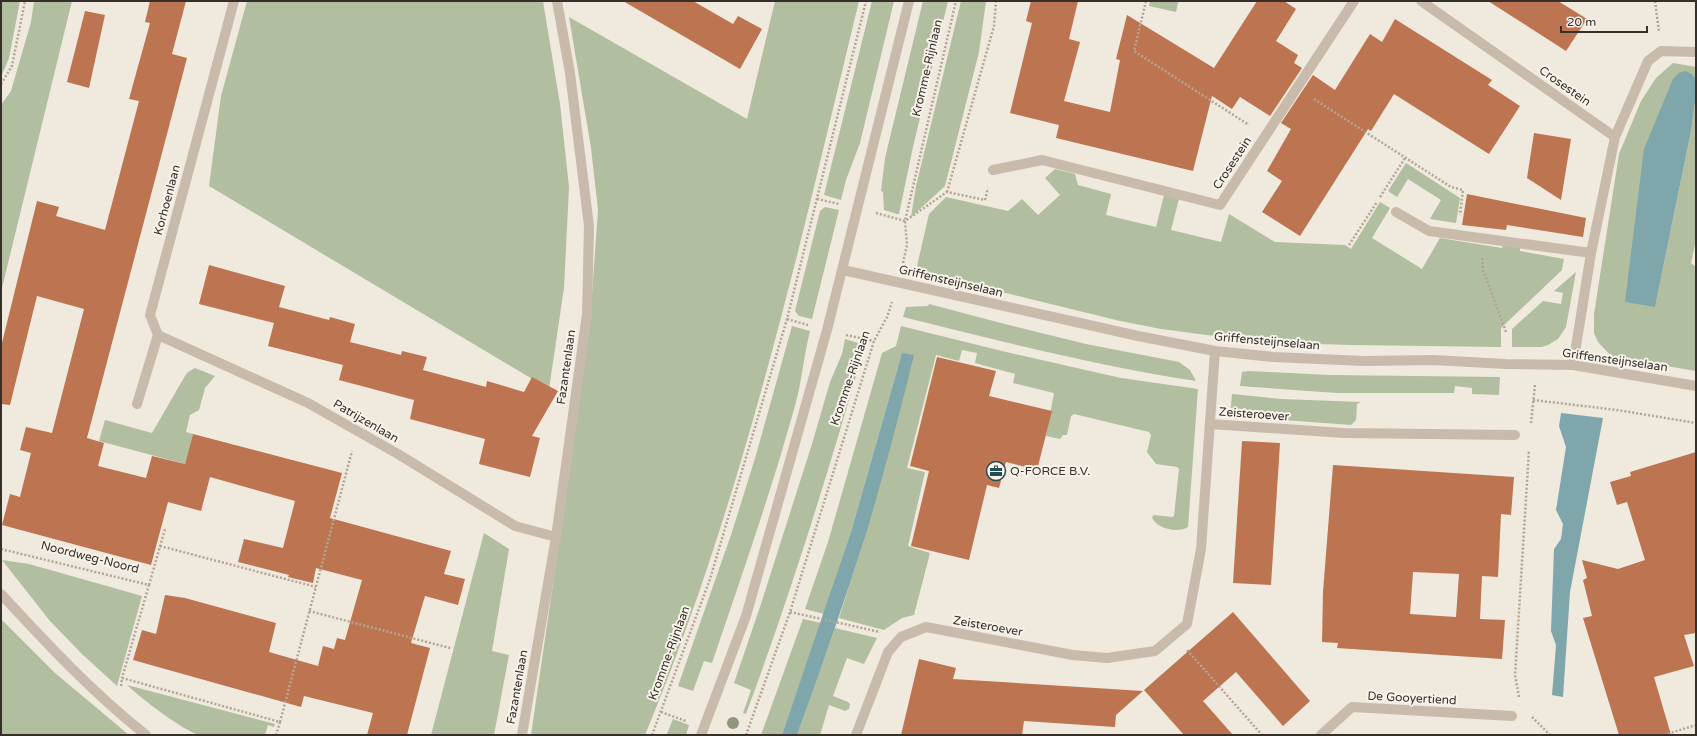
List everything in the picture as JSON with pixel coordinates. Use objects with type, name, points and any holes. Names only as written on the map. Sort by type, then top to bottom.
[{"type":"street","name":"Korhoenlaan","points":[[158,335],[150,315],[234,1]]},
{"type":"street","name":"Fazantenlaan","points":[[522,735],[556,537],[587,314],[588,226],[570,73],[557,1]]},
{"type":"street","points":[[701,735],[746,616],[843,270],[909,1]]},
{"type":"street","name":"Crosestein","points":[[993,170],[1042,160],[1220,205],[1354,1]]},
{"type":"street","name":"Crosestein","points":[[1421,1],[1615,137]]},
{"type":"street","points":[[1573,365],[1591,253],[1615,137],[1648,62],[1661,51],[1696,52]]},
{"type":"street","points":[[1396,212],[1429,231],[1572,249],[1591,253]]},
{"type":"street","name":"Griffensteijnselaan","points":[[843,270],[1138,336],[1216,351],[1273,357],[1364,361],[1433,360],[1506,364],[1573,365],[1696,386]]},
{"type":"street","points":[[137,404],[158,335]]},
{"type":"street","name":"Patrijzenlaan","points":[[158,335],[308,403],[358,431],[515,526],[556,537]]},
{"type":"street","points":[[1210,424],[1216,351]]},
{"type":"street","name":"Zeisteroever","points":[[856,735],[888,652],[901,637],[926,628],[1073,655],[1107,658],[1155,651],[1187,624],[1201,550],[1210,424],[1344,433],[1515,435]]},
{"type":"street","points":[[1,594],[60,659],[117,712],[146,735]]},
{"type":"street","name":"De Gooyertiend","points":[[1321,735],[1352,707],[1512,716]]},
{"type":"path","points":[[1,84],[12,66],[25,1]]},
{"type":"path","name":"Kromme-Rijnlaan","points":[[652,735],[710,579],[785,327],[866,1]]},
{"type":"path","name":"Kromme-Rijnlaan","points":[[746,735],[790,612],[874,341],[887,317],[898,283],[908,245],[905,221],[956,1]]},
{"type":"path","points":[[905,221],[947,192],[994,26],[996,1]]},
{"type":"path","points":[[1146,1],[1134,51],[1266,136]]},
{"type":"path","points":[[1655,1],[1661,51]]},
{"type":"path","points":[[1297,88],[1451,187],[1463,190],[1458,235]]},
{"type":"path","points":[[947,192],[985,200],[993,170]]},
{"type":"path","points":[[1478,238],[1483,270],[1506,332]]},
{"type":"path","points":[[1530,431],[1536,364]]},
{"type":"path","points":[[1533,400],[1617,410],[1696,423]]},
{"type":"path","points":[[276,735],[358,431]]},
{"type":"path","points":[[1520,704],[1515,675],[1529,447]]},
{"type":"path","points":[[149,585],[165,529]]},
{"type":"path","points":[[160,546],[316,587]]},
{"type":"path","name":"Noordweg-Noord","points":[[1,549],[149,585],[122,678],[117,712]]},
{"type":"path","points":[[309,611],[450,648]]},
{"type":"path","points":[[790,612],[852,626]]},
{"type":"path","points":[[1173,635],[1262,735]]},
{"type":"path","points":[[122,678],[280,722]]},
{"type":"path","points":[[1530,715],[1550,735]]},
{"type":"path","points":[[1664,735],[1696,725]]},
{"type":"green space","points":[[1,1],[20,1],[9,58],[1,77]]},
{"type":"green space","points":[[34,1],[72,1],[1,292],[1,105],[11,91],[31,22]]},
{"type":"green space","points":[[247,1],[543,1],[560,104],[569,187],[564,288],[549,389],[209,186],[221,96]]},
{"type":"green space","points":[[775,1],[859,1],[791,280],[740,464],[711,556],[680,646],[645,735],[531,735],[576,425],[591,309],[598,210],[591,148],[569,17],[747,119]]},
{"type":"green space","points":[[872,1],[894,1],[860,143],[846,180],[841,200],[824,195]]},
{"type":"green space","points":[[923,1],[948,1],[913,147],[899,214],[897,214],[884,210],[883,192],[881,191],[885,158]]},
{"type":"green space","points":[[961,1],[986,1],[979,52],[945,186],[911,217],[916,186]]},
{"type":"green space","points":[[1150,1],[1180,1],[1176,12],[1149,6]]},
{"type":"green space","points":[[1673,63],[1696,67],[1696,79],[1692,74],[1655,307],[1691,131],[1696,95],[1696,240],[1691,263],[1696,267],[1696,371],[1612,357],[1598,342],[1594,333],[1594,314],[1619,154],[1641,101],[1656,78]]},
{"type":"green space","points":[[1406,163],[1460,198],[1456,223],[1430,219],[1441,200],[1408,179],[1397,197],[1388,191]]},
{"type":"green space","points":[[1055,169],[1075,174],[1078,185],[1111,194],[1106,215],[1156,227],[1164,195],[1179,199],[1171,230],[1221,242],[1229,214],[1275,242],[1345,245],[1351,249],[1380,202],[1390,208],[1372,238],[1422,269],[1440,238],[1502,248],[1504,243],[1520,245],[1520,251],[1564,259],[1562,270],[1501,328],[1501,347],[1284,343],[1161,329],[1120,321],[994,290],[935,280],[936,277],[917,266],[929,214],[946,197],[1008,211],[1022,199],[1038,215],[1060,195],[1045,178]]},
{"type":"green space","points":[[825,207],[839,210],[812,319],[799,316],[795,311],[820,211]]},
{"type":"green space","points":[[1576,272],[1566,327],[1558,339],[1541,347],[1512,347],[1512,329],[1543,301],[1561,304],[1563,293],[1554,291]]},
{"type":"green space","points":[[929,304],[1086,344],[1179,362],[1190,370],[1196,381],[1085,360],[1012,344],[903,317],[906,307],[928,306]]},
{"type":"green space","points":[[792,326],[810,331],[796,402],[767,501],[712,663],[704,661],[693,691],[678,686],[732,532],[756,455]]},
{"type":"green space","points":[[901,326],[1121,378],[1198,389],[1188,527],[1179,530],[1167,529],[1157,524],[1152,517],[1154,515],[1174,516],[1179,469],[1177,467],[1156,464],[1147,452],[1151,435],[1149,432],[1074,414],[1071,416],[1067,435],[1063,435],[1060,439],[1046,436],[1054,393],[1013,383],[1015,374],[975,363],[977,353],[962,350],[959,361],[936,355],[907,468],[925,472],[908,546],[930,553],[914,615],[902,618],[884,630],[839,618],[865,536],[902,353],[851,532],[824,614],[805,609],[828,542],[882,353],[896,346]]},
{"type":"green space","points":[[845,339],[865,345],[809,531],[779,623],[746,714],[743,713],[751,690],[734,683],[812,444],[830,382],[842,354]]},
{"type":"green space","points":[[195,368],[215,376],[205,388],[199,410],[190,415],[186,432],[193,434],[185,464],[99,441],[105,420],[152,433],[185,376],[188,372]]},
{"type":"green space","points":[[1249,371],[1329,375],[1500,377],[1499,395],[1472,394],[1472,388],[1455,386],[1454,393],[1337,393],[1240,386],[1242,372]]},
{"type":"green space","points":[[1232,394],[1281,399],[1361,402],[1357,404],[1356,420],[1351,425],[1230,416]]},
{"type":"green space","points":[[484,533],[509,549],[492,651],[509,655],[494,735],[431,735]]},
{"type":"green space","points":[[2,560],[29,564],[142,596],[117,686],[82,654],[50,621]]},
{"type":"green space","points":[[1,619],[55,673],[129,735],[1,735]]},
{"type":"green space","points":[[803,619],[821,623],[782,735],[761,735]]},
{"type":"green space","points":[[835,628],[877,638],[864,664],[847,658],[833,696],[848,702],[850,704],[849,709],[845,711],[829,705],[820,735],[797,735]]},
{"type":"green space","points":[[127,685],[275,724],[274,727],[268,725],[265,735],[200,735],[184,728],[151,705]]},
{"type":"green space","points":[[673,719],[689,725],[686,735],[667,734]]},
{"type":"water","points":[[1685,71],[1692,74],[1696,79],[1696,95],[1691,131],[1655,307],[1625,302],[1644,149],[1673,79],[1679,73]]},
{"type":"water","points":[[902,353],[914,355],[891,446],[865,537],[797,735],[782,735],[851,532]]},
{"type":"water","points":[[1561,413],[1603,418],[1570,592],[1563,697],[1552,695],[1556,645],[1551,631],[1554,549],[1561,539],[1563,524],[1556,510],[1566,447],[1559,426]]},
{"type":"building","points":[[150,1],[186,1],[172,54],[187,58],[87,438],[104,443],[98,466],[146,478],[152,456],[185,464],[193,434],[342,473],[330,518],[451,551],[444,574],[465,579],[458,605],[425,596],[411,643],[430,648],[407,735],[367,735],[373,713],[304,696],[301,707],[133,660],[142,630],[156,634],[165,595],[185,598],[276,623],[269,652],[318,666],[323,646],[334,649],[337,638],[345,640],[362,580],[316,568],[313,583],[288,577],[289,575],[238,562],[244,539],[283,548],[295,501],[210,477],[201,511],[168,502],[151,565],[2,525],[10,494],[20,497],[31,453],[20,450],[26,427],[52,433],[84,309],[37,296],[10,405],[1,404],[1,347],[37,201],[59,207],[56,216],[105,230],[139,101],[129,99],[150,23],[145,22]]},
{"type":"building","points":[[623,1],[693,1],[733,24],[738,16],[762,29],[740,69]]},
{"type":"building","points":[[1031,1],[1078,1],[1069,39],[1080,42],[1064,101],[1110,112],[1120,60],[1116,59],[1127,15],[1214,68],[1257,1],[1284,1],[1296,9],[1276,41],[1298,55],[1294,63],[1302,68],[1270,116],[1240,97],[1232,109],[1212,96],[1193,171],[1056,138],[1059,125],[1010,113],[1032,23],[1026,21]]},
{"type":"building","points":[[1488,1],[1558,1],[1587,19],[1566,51]]},
{"type":"building","points":[[85,11],[105,15],[89,88],[67,82]]},
{"type":"building","points":[[1395,19],[1492,80],[1488,85],[1520,106],[1489,154],[1394,94],[1371,131],[1368,129],[1300,236],[1262,212],[1282,181],[1267,171],[1291,129],[1281,123],[1313,75],[1335,90],[1370,34],[1382,42]]},
{"type":"building","points":[[1534,133],[1571,139],[1561,200],[1527,178]]},
{"type":"building","points":[[1467,194],[1586,218],[1583,237],[1507,225],[1506,230],[1462,225]]},
{"type":"building","points":[[209,265],[285,286],[279,307],[329,320],[330,317],[355,324],[350,342],[401,355],[402,351],[427,357],[423,370],[486,387],[487,381],[524,392],[532,377],[558,391],[532,436],[540,438],[530,477],[479,464],[485,439],[410,419],[414,400],[339,380],[343,365],[268,346],[274,323],[199,304]]},
{"type":"building","points":[[937,357],[996,371],[989,396],[1052,411],[1037,470],[1006,462],[999,488],[987,485],[969,560],[911,546],[929,471],[910,466]]},
{"type":"building","points":[[1242,441],[1280,443],[1271,585],[1233,583]]},
{"type":"building","points":[[1696,452],[1696,633],[1684,635],[1694,666],[1654,677],[1671,735],[1619,735],[1583,618],[1592,616],[1583,580],[1587,578],[1582,560],[1618,569],[1645,560],[1627,502],[1617,505],[1610,482],[1631,476],[1630,472]]},
{"type":"building","points":[[1333,465],[1514,477],[1511,515],[1501,514],[1498,577],[1482,576],[1480,619],[1505,620],[1502,659],[1337,648],[1338,643],[1322,642],[1323,592]],"holes":[[[1413,572],[1459,574],[1456,617],[1410,614]]]},
{"type":"building","points":[[1233,612],[1310,701],[1283,726],[1236,672],[1203,701],[1233,735],[1184,735],[1144,690]]},
{"type":"building","points":[[919,659],[956,668],[953,679],[1143,691],[1116,715],[1115,727],[1024,721],[1022,735],[901,735]]},
{"type":"place","name":"Q-FORCE B.V.","points":[[996,471]]}]
